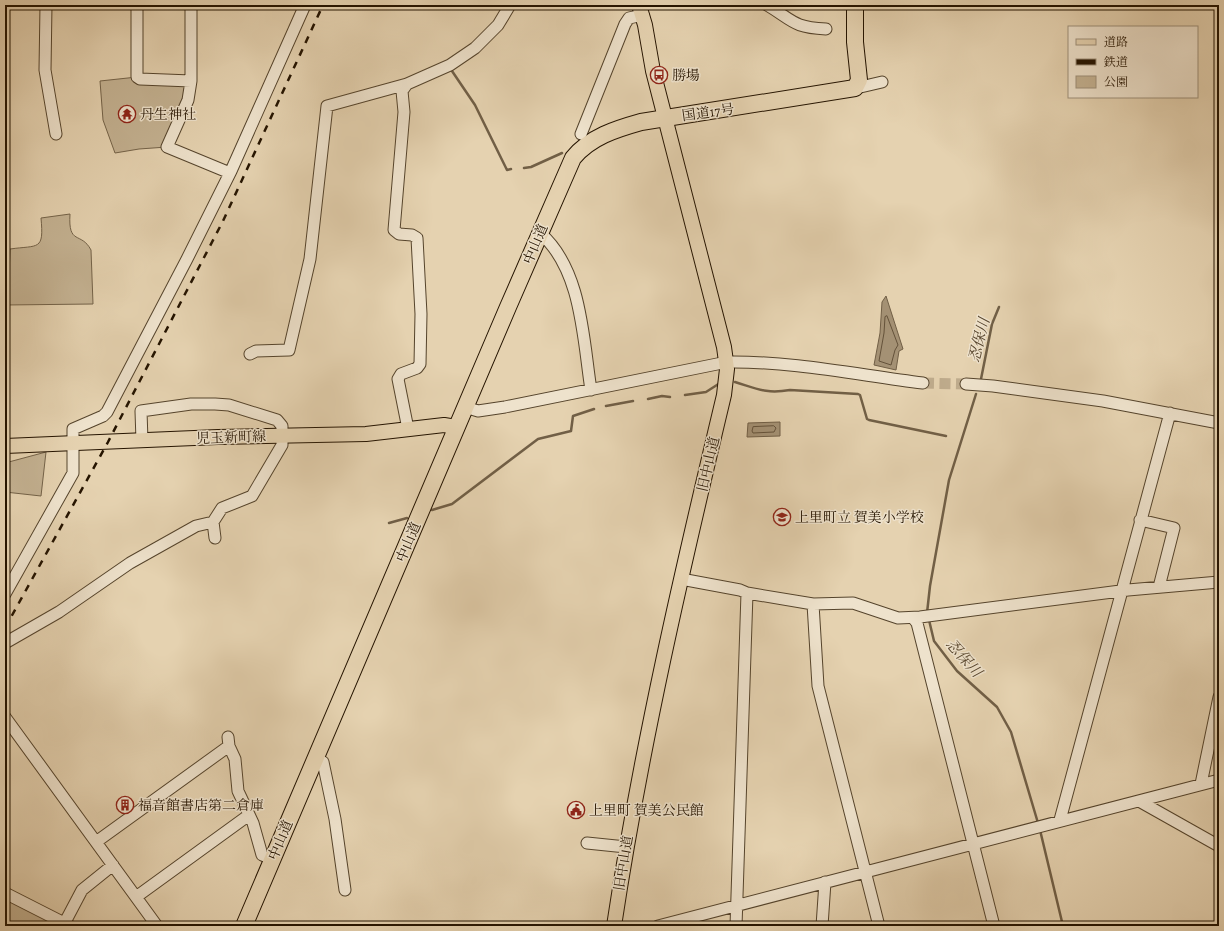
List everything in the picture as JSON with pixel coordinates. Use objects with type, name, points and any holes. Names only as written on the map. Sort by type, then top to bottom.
[{"type":"highway","points":[[852,89],[857,87],[859,80],[855,42],[855,5]]},
{"type":"highway","name":"国道17号","points":[[573,158],[589,143],[615,129],[666,118],[852,89]]},
{"type":"highway","name":"中山道","points":[[244,926],[456,427],[573,158]]},
{"type":"main road","name":"旧中山道","points":[[614,926],[626,847],[681,579],[724,395],[726,362],[650,58],[641,10]]},
{"type":"main road","name":"児玉新町線","points":[[5,446],[282,435],[373,434],[408,428],[444,425],[456,427]]},
{"type":"street","points":[[46,5],[45,70],[56,134]]},
{"type":"street","points":[[138,5],[137,77],[140,79],[191,81]]},
{"type":"street","points":[[192,5],[191,81],[188,100],[167,147],[230,173]]},
{"type":"street","points":[[5,594],[73,473],[74,428],[103,416],[106,412],[187,260],[230,173],[305,5]]},
{"type":"street","points":[[250,354],[256,351],[289,350],[310,259],[327,106],[407,84],[450,65],[475,48],[498,25],[510,5]]},
{"type":"street","points":[[767,5],[793,24],[806,28],[826,29]]},
{"type":"street","points":[[581,134],[625,24],[629,18],[641,10]]},
{"type":"street","points":[[852,89],[882,82]]},
{"type":"street","points":[[407,84],[402,91],[404,112],[394,230],[399,234],[414,235],[418,241],[421,362],[418,367],[401,374],[398,379],[408,428]]},
{"type":"street","points":[[540,233],[554,247],[570,276],[579,311],[591,390]]},
{"type":"street","points":[[465,407],[474,410],[489,410],[726,362],[750,362],[816,368],[924,382]]},
{"type":"street","points":[[966,384],[993,386],[1103,401],[1219,423]]},
{"type":"street","points":[[142,440],[141,411],[191,404],[228,405],[253,412],[279,422],[282,426],[282,445],[252,496],[222,508],[213,522],[215,538]]},
{"type":"street","points":[[1060,820],[1120,591],[1170,413]]},
{"type":"street","points":[[1140,520],[1174,528],[1160,587]]},
{"type":"street","points":[[5,643],[59,612],[130,563],[196,526],[213,522]]},
{"type":"street","points":[[681,579],[740,590],[747,593],[813,604],[853,604],[898,618],[918,617],[1120,591],[1219,582]]},
{"type":"street","points":[[736,926],[747,593]]},
{"type":"street","points":[[813,604],[818,686],[880,926]]},
{"type":"street","points":[[918,617],[917,623],[994,926]]},
{"type":"street","points":[[1201,784],[1219,696]]},
{"type":"street","points":[[5,717],[157,926]]},
{"type":"street","points":[[96,842],[228,741],[235,759],[238,791],[249,815],[262,855],[272,859]]},
{"type":"street","points":[[315,758],[323,762],[335,819],[345,890]]},
{"type":"street","points":[[658,926],[1044,824],[1219,780]]},
{"type":"street","points":[[1139,801],[1219,846]]},
{"type":"street","points":[[136,897],[249,815]]},
{"type":"street","points":[[587,843],[626,847]]},
{"type":"street","points":[[5,893],[66,925],[82,890],[113,865]]},
{"type":"street","points":[[822,926],[825,882]]},
{"type":"green space","points":[[137,77],[191,81],[167,147],[139,149],[115,153],[103,120],[100,81]]},
{"type":"green space","points":[[70,214],[70,224],[73,234],[87,244],[91,250],[93,304],[5,305],[5,278],[9,277],[10,249],[38,244],[42,236],[41,218]]},
{"type":"green space","points":[[46,452],[41,496],[5,492],[5,463]]},
{"type":"green space","points":[[5,898],[56,924],[55,926],[5,926]]},
{"type":"water","points":[[886,296],[903,349],[899,351],[896,370],[874,365],[880,333],[882,302]]},
{"type":"water","points":[[780,422],[780,436],[747,437],[748,423]]},
{"type":"waterway","points":[[452,71],[475,105],[507,170],[511,169]]},
{"type":"waterway","points":[[524,168],[531,167],[562,153]]},
{"type":"waterway","name":"忍保川","points":[[981,379],[992,324],[999,307]]},
{"type":"waterway","points":[[735,382],[756,389],[768,391],[790,390],[858,394],[860,395],[867,419],[869,420],[946,436]]},
{"type":"waterway","points":[[685,395],[706,392],[720,383]]},
{"type":"waterway","name":"忍保川","points":[[927,613],[930,586],[949,480],[976,394]]},
{"type":"waterway","points":[[648,399],[662,396],[670,397]]},
{"type":"waterway","points":[[606,406],[633,401]]},
{"type":"waterway","points":[[432,510],[452,504],[538,439],[571,431],[573,416],[594,409]]},
{"type":"waterway","points":[[389,523],[407,518]]},
{"type":"waterway","name":"忍保川","points":[[929,620],[934,641],[957,671],[997,707],[1011,732],[1038,823]]},
{"type":"waterway","name":"忍保川","points":[[1040,830],[1063,926]]},
{"type":"tunnel","points":[[923,383],[966,384]]},
{"type":"railway","points":[[5,628],[108,442],[223,221],[323,5]]},
{"type":"place","name":"勝場","points":[[659,75]]},
{"type":"place","name":"丹生神社","points":[[127,114]]},
{"type":"place","name":"上里町立 賀美小学校","points":[[782,517]]},
{"type":"place","name":"福音館書店第二倉庫","points":[[125,805]]},
{"type":"place","name":"上里町 賀美公民館","points":[[576,810]]}]
